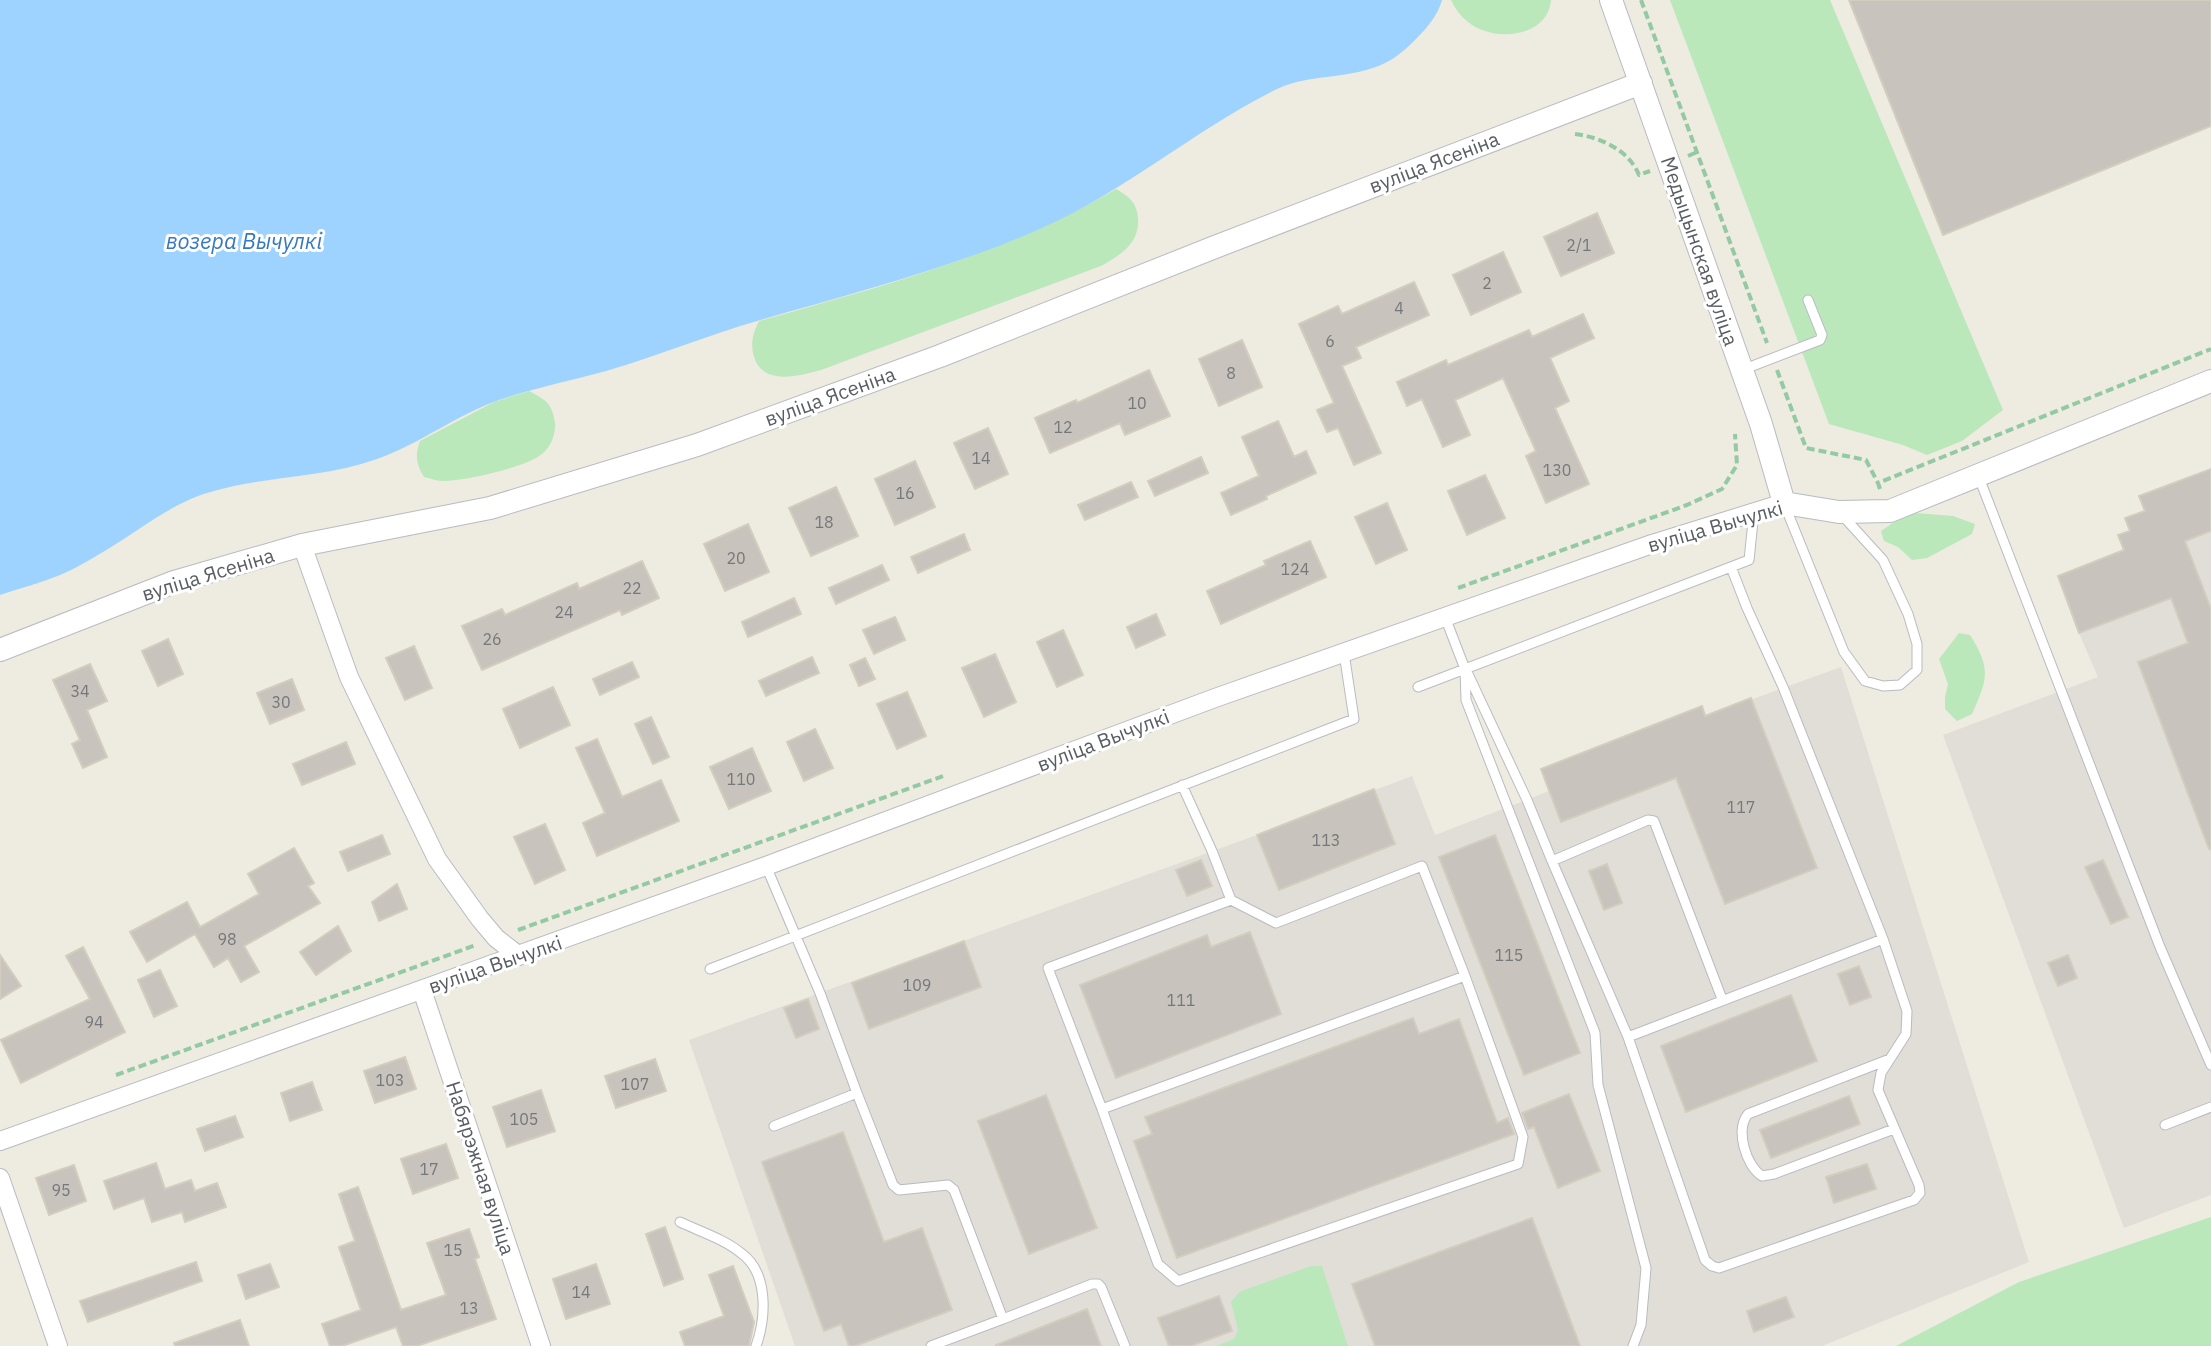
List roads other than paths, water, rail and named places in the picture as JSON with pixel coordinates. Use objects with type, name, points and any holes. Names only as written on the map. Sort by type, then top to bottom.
[{"type":"street","name":"Медыцынская вуліца","points":[[1611,0],[1761,424],[1784,503]]},
{"type":"street","name":"вуліца Ясеніна","points":[[0,650],[174,582],[302,545],[490,508],[697,445],[940,356],[1244,235],[1641,83]]},
{"type":"street","name":"вуліца Вычулкі","points":[[0,1141],[766,866],[1215,698],[1652,544],[1784,503],[1839,512],[1890,511],[2211,381]]},
{"type":"street","points":[[302,545],[349,677],[437,859],[496,938],[519,956]]},
{"type":"street","name":"Набярэжная вуліца","points":[[422,990],[541,1346]]},
{"type":"street","points":[[0,1178],[58,1346]]},
{"type":"lane","points":[[1742,370],[1820,340],[1822,335],[1808,300]]},
{"type":"lane","points":[[1978,475],[2160,947],[2211,1065]]},
{"type":"lane","points":[[1784,503],[1844,652],[1865,681],[1883,686],[1900,685],[1917,670],[1917,644],[1908,614],[1883,560],[1839,512]]},
{"type":"lane","points":[[1418,687],[1749,560],[1754,512]]},
{"type":"lane","points":[[1445,617],[1465,669],[1527,800],[1628,1037],[1705,1260],[1719,1268],[1914,1200],[1920,1193],[1878,1090],[1881,1073],[1906,1034],[1907,1011],[1883,939],[1783,687],[1731,567]]},
{"type":"lane","points":[[710,969],[1354,719],[1344,653]]},
{"type":"lane","points":[[1465,669],[1466,700],[1595,1033],[1598,1085],[1646,1268],[1641,1325],[1633,1346]]},
{"type":"lane","points":[[1182,785],[1231,900],[1276,923],[1422,866],[1523,1137],[1518,1164],[1178,1281],[1158,1264],[1048,968],[1231,900]]},
{"type":"lane","points":[[1552,861],[1648,820],[1654,821],[1722,999]]},
{"type":"lane","points":[[766,866],[820,993],[893,1185],[899,1190],[948,1185],[954,1190],[1003,1319]]},
{"type":"lane","points":[[1628,1037],[1883,939]]},
{"type":"lane","points":[[1102,1109],[1465,976]]},
{"type":"lane","points":[[1890,1059],[1748,1114],[1743,1120],[1740,1135],[1754,1172],[1762,1176],[1894,1129]]},
{"type":"lane","points":[[774,1126],[857,1093]]},
{"type":"lane","points":[[2165,1125],[2211,1107]]},
{"type":"lane","points":[[680,1222],[740,1251],[749,1259],[757,1274],[764,1302],[763,1328],[756,1346]]},
{"type":"lane","points":[[931,1346],[1092,1284],[1101,1287],[1125,1346]]},
{"type":"water","name":"возера Вычулкі","points":[[0,0],[1442,0],[1424,30],[1389,61],[1359,72],[1303,81],[1277,89],[1218,122],[1075,212],[1009,242],[939,267],[738,327],[593,375],[499,400],[408,446],[355,466],[242,484],[198,496],[71,570],[0,595]]}]
